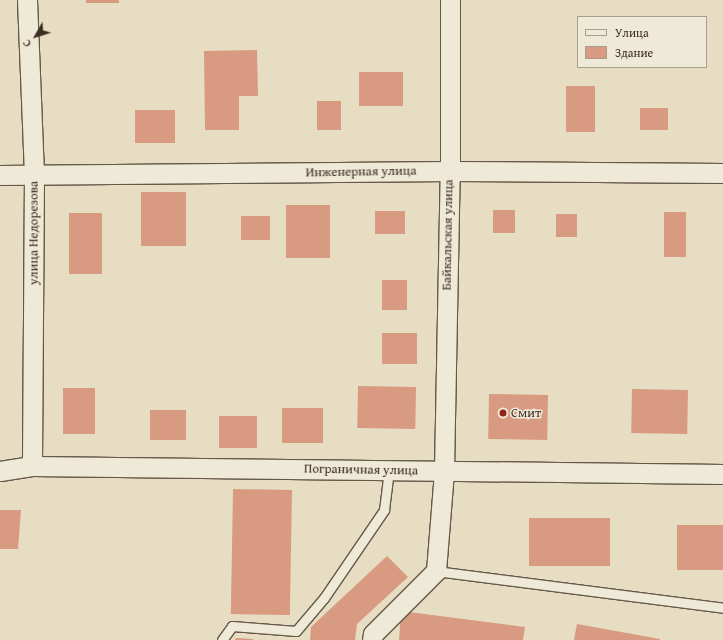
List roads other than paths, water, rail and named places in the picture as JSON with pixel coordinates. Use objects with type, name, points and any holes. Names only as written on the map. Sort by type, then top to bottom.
[{"type":"street","name":"улица Недорезова","points":[[27,0],[34,175],[32,466]]},
{"type":"street","name":"Байкальская улица","points":[[436,571],[444,471],[450,171],[450,0]]},
{"type":"street","name":"Инженерная улица","points":[[0,175],[450,171],[723,173]]},
{"type":"street","name":"Пограничная улица","points":[[0,471],[32,466],[723,474]]},
{"type":"street","points":[[372,640],[374,634],[436,571]]},
{"type":"lane","points":[[222,640],[232,626],[296,631],[324,598],[384,510],[389,470]]},
{"type":"lane","points":[[436,571],[723,608]]},
{"type":"place","name":"Смит","points":[[503,413]]}]
